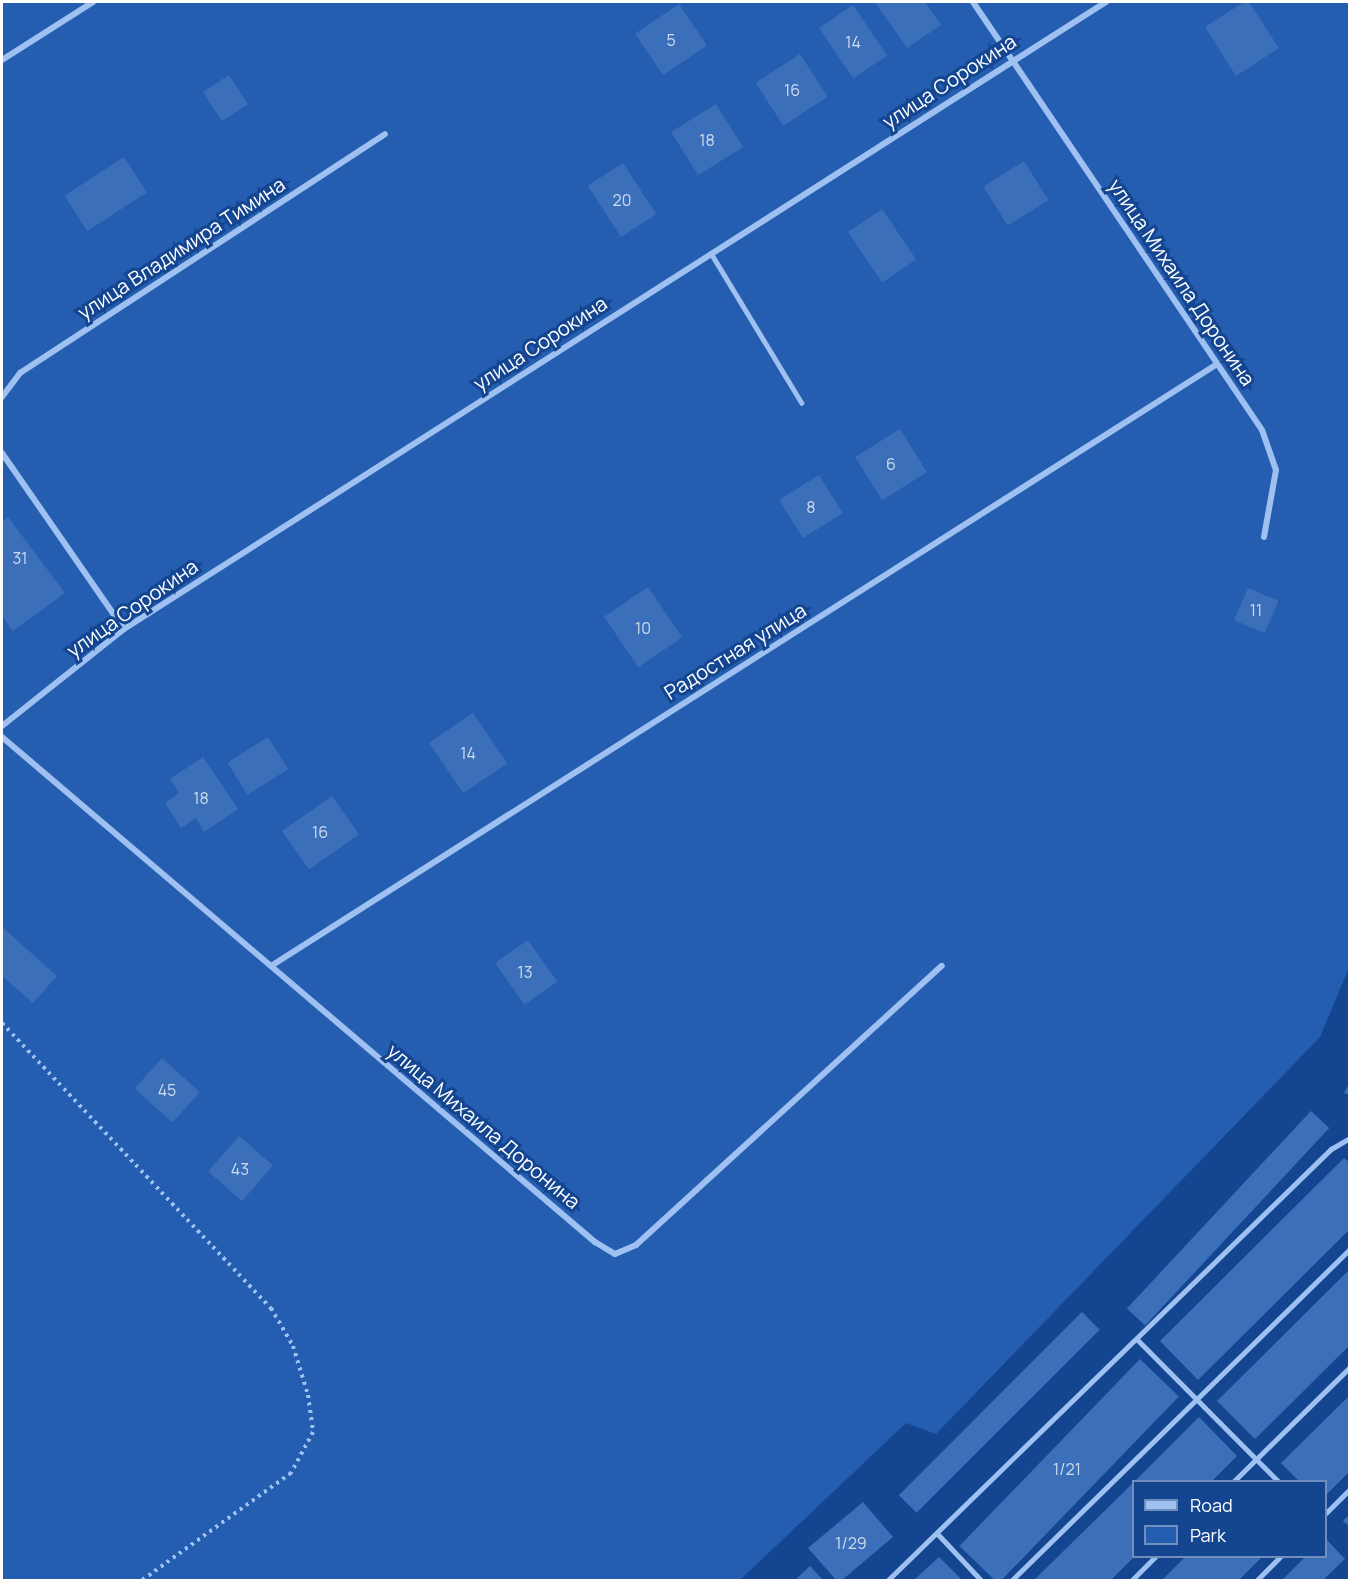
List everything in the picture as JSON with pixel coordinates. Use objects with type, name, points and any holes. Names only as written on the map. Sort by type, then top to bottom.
[{"type":"street","points":[[2,60],[93,2]]},
{"type":"street","name":"улица Михаила Доронина","points":[[973,2],[1262,430],[1276,470],[1264,537]]},
{"type":"street","name":"улица Сорокина","points":[[2,726],[124,629],[1106,2]]},
{"type":"street","name":"улица Владимира Тимина","points":[[2,397],[20,373],[385,134]]},
{"type":"street","name":"Радостная улица","points":[[271,966],[1217,364]]},
{"type":"street","points":[[2,453],[124,629]]},
{"type":"street","name":"улица Михаила Доронина","points":[[2,737],[595,1242],[615,1254],[636,1245],[942,966]]},
{"type":"lane","points":[[711,253],[802,403]]},
{"type":"lane","points":[[888,1581],[1331,1149],[1350,1138]]},
{"type":"lane","points":[[1012,1581],[1350,1249]]},
{"type":"lane","points":[[1137,1339],[1277,1480]]},
{"type":"lane","points":[[1235,1480],[1350,1367]]},
{"type":"lane","points":[[1327,1512],[1350,1489]]},
{"type":"lane","points":[[938,1534],[981,1581]]},
{"type":"lane","points":[[1132,1581],[1155,1558]]},
{"type":"lane","points":[[1257,1581],[1280,1558]]},
{"type":"path","points":[[2,1023],[271,1308],[293,1346],[308,1395],[313,1432],[291,1473],[142,1581]]},
{"type":"green space","points":[[2,2],[1349,2],[1350,965],[1320,1037],[936,1434],[906,1423],[740,1580],[2,1580]]},
{"type":"building","points":[[875,2],[925,2],[941,25],[907,48]]},
{"type":"building","points":[[1244,2],[1249,2],[1279,48],[1236,76],[1205,27]]},
{"type":"building","points":[[679,4],[707,45],[663,75],[635,34]]},
{"type":"building","points":[[853,5],[887,56],[853,78],[819,28]]},
{"type":"building","points":[[800,54],[828,97],[783,126],[756,83]]},
{"type":"building","points":[[229,75],[248,104],[222,121],[203,92]]},
{"type":"building","points":[[716,104],[743,147],[698,175],[671,132]]},
{"type":"building","points":[[124,157],[147,192],[87,231],[64,196]]},
{"type":"building","points":[[1024,161],[1048,200],[1008,225],[983,186]]},
{"type":"building","points":[[623,163],[656,214],[621,237],[588,186]]},
{"type":"building","points":[[882,209],[916,260],[882,282],[848,232]]},
{"type":"building","points":[[900,429],[927,472],[882,500],[855,457]]},
{"type":"building","points":[[819,475],[843,513],[803,538],[779,500]]},
{"type":"building","points":[[8,517],[65,593],[13,631],[2,616],[2,522]]},
{"type":"building","points":[[648,587],[682,638],[638,667],[604,617]]},
{"type":"building","points":[[1248,588],[1278,601],[1265,633],[1234,620]]},
{"type":"building","points":[[473,713],[507,764],[463,793],[429,743]]},
{"type":"building","points":[[268,737],[288,769],[247,795],[227,762]]},
{"type":"building","points":[[203,757],[238,809],[204,832],[196,818],[181,828],[165,803],[179,793],[170,779]]},
{"type":"building","points":[[332,796],[359,835],[309,869],[282,831]]},
{"type":"building","points":[[2,927],[57,976],[33,1003],[2,976]]},
{"type":"building","points":[[528,940],[557,982],[524,1005],[495,963]]},
{"type":"building","points":[[162,1058],[200,1092],[172,1123],[135,1088]]},
{"type":"building","points":[[1350,1082],[1350,1095],[1344,1093]]},
{"type":"building","points":[[1311,1111],[1329,1128],[1145,1326],[1127,1308]]},
{"type":"building","points":[[239,1136],[273,1166],[242,1201],[208,1171]]},
{"type":"building","points":[[1344,1158],[1350,1163],[1350,1229],[1198,1380],[1160,1341]]},
{"type":"building","points":[[1350,1269],[1350,1345],[1255,1439],[1217,1401]]},
{"type":"building","points":[[1082,1312],[1100,1330],[917,1513],[899,1495]]},
{"type":"building","points":[[1140,1359],[1179,1397],[1002,1580],[995,1580],[959,1546]]},
{"type":"building","points":[[1350,1395],[1350,1471],[1327,1494],[1327,1480],[1298,1480],[1281,1463]]},
{"type":"building","points":[[1199,1417],[1237,1456],[1213,1480],[1136,1480]]},
{"type":"building","points":[[1132,1484],[1133,1558],[1111,1580],[1034,1580]]},
{"type":"building","points":[[863,1502],[893,1537],[842,1580],[836,1580],[808,1548]]},
{"type":"building","points":[[1350,1514],[1350,1527],[1343,1521]]},
{"type":"building","points":[[1327,1540],[1345,1559],[1323,1580],[1282,1580],[1304,1558],[1327,1558]]},
{"type":"building","points":[[939,1557],[962,1580],[914,1580]]},
{"type":"building","points":[[1184,1558],[1261,1558],[1239,1580],[1162,1580]]},
{"type":"building","points":[[810,1566],[823,1580],[795,1580]]}]
